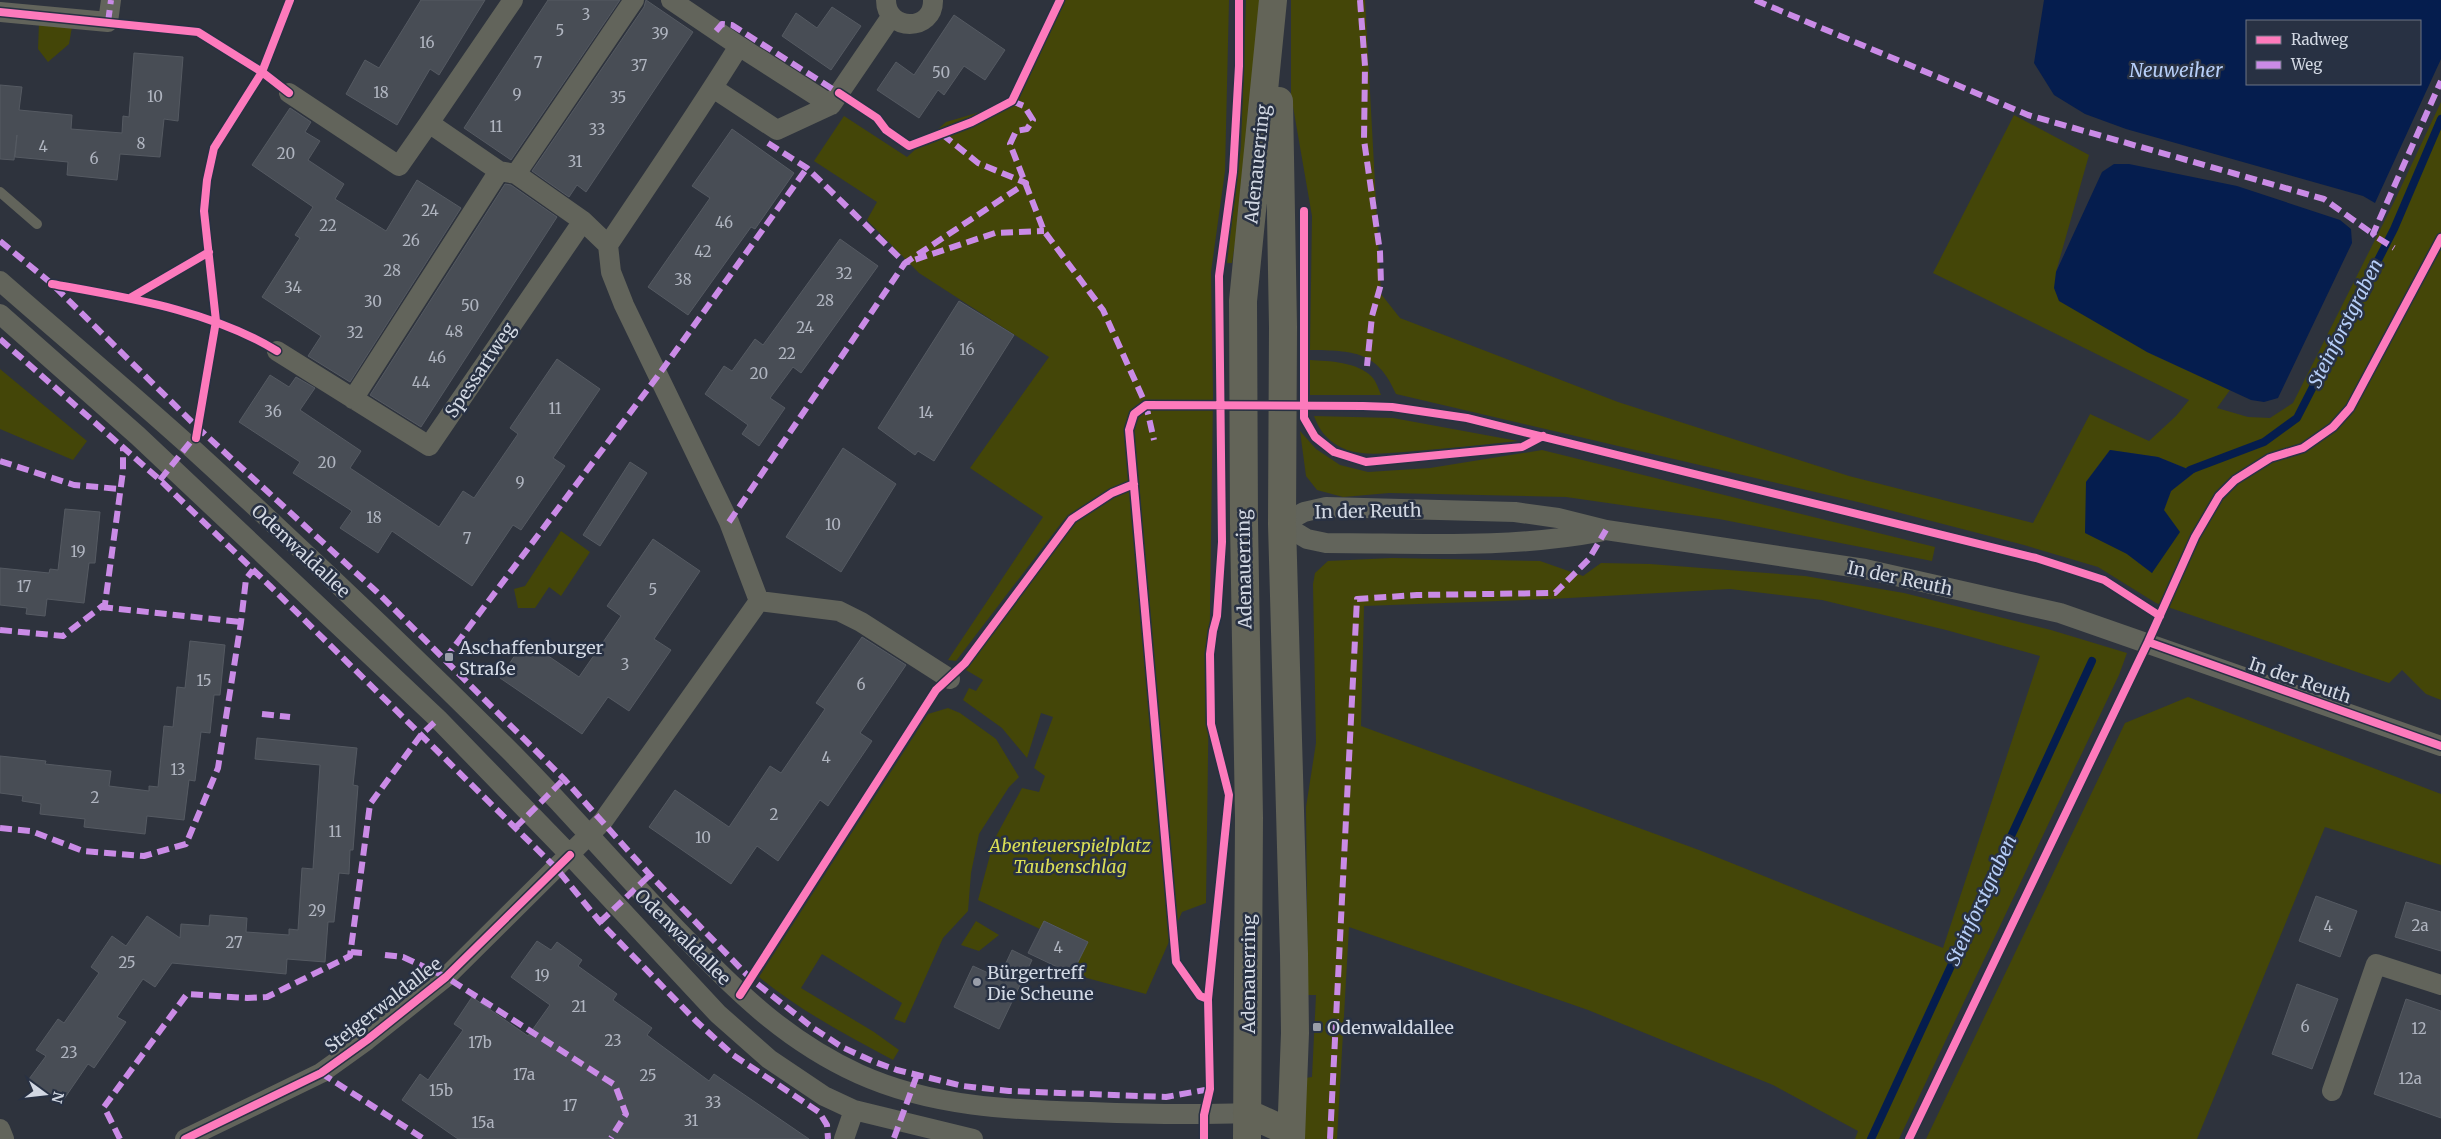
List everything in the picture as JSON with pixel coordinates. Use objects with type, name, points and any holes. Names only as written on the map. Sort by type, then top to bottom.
[{"type":"main road","name":"Adenauerring","points":[[1247,1126],[1248,818],[1243,301],[1273,0]]},
{"type":"main road","name":"Adenauerring","points":[[1273,0],[1279,64],[1283,326],[1282,524],[1295,1033],[1286,1137]]},
{"type":"main road","points":[[1244,523],[1282,524]]},
{"type":"main road","points":[[1247,1126],[1286,1137]]},
{"type":"street","points":[[0,12],[108,22],[111,0]]},
{"type":"street","points":[[289,93],[399,166],[513,0]]},
{"type":"street","points":[[353,399],[508,173],[634,0]]},
{"type":"street","points":[[671,0],[831,105]]},
{"type":"street","points":[[713,88],[777,130],[831,105],[888,8],[905,25],[920,23],[931,11],[933,0]]},
{"type":"street","points":[[739,46],[608,245],[611,272],[624,305],[728,522],[759,602]]},
{"type":"street","points":[[429,124],[583,222],[608,245]]},
{"type":"street","name":"Spessartweg","points":[[278,351],[429,446],[583,222]]},
{"type":"street","name":"Odenwaldallee","points":[[0,281],[195,451],[434,676],[552,793],[635,888],[740,995],[776,1025],[828,1060],[860,1074],[911,1093],[968,1106],[1105,1113],[1204,1115],[1247,1126]]},
{"type":"street","name":"Odenwaldallee","points":[[0,314],[145,443],[438,719],[570,855],[718,1014],[769,1059],[824,1096],[854,1110],[973,1139]]},
{"type":"street","name":"In der Reuth","points":[[1282,524],[1304,512],[1326,508],[1515,512],[1558,518],[1606,530],[1865,569],[2060,613],[2441,746]]},
{"type":"street","name":"In der Reuth","points":[[1282,524],[1307,539],[1326,543],[1508,544],[1561,539],[1606,530]]},
{"type":"street","points":[[759,602],[839,610],[950,679]]},
{"type":"street","points":[[570,855],[603,821],[759,602]]},
{"type":"street","name":"Steigerwaldallee","points":[[185,1139],[321,1073],[367,1040],[446,977],[570,855]]},
{"type":"street","points":[[2332,1091],[2376,964],[2441,986]]},
{"type":"street","points":[[844,1139],[854,1110]]},
{"type":"street","points":[[0,1129],[4,1139]]},
{"type":"lane","points":[[0,192],[38,224]]},
{"type":"green space","name":"Abenteuerspielplatz Taubenschlag","points":[[1059,0],[1229,0],[1225,171],[1211,272],[1213,395],[1206,903],[1182,912],[1146,994],[1072,974],[1088,942],[1045,921],[1040,929],[978,900],[994,840],[1022,788],[1039,792],[1045,776],[1034,768],[1053,717],[1041,713],[1027,758],[1002,728],[963,700],[969,688],[976,691],[983,680],[966,670],[1069,513],[956,661],[948,660],[1043,517],[970,468],[1049,357],[919,273],[867,220],[877,202],[814,161],[844,116],[907,157],[946,122],[1018,101],[1059,13]]},
{"type":"green space","points":[[1246,0],[1260,0],[1254,121],[1232,263],[1227,263],[1241,147]]},
{"type":"green space","points":[[1291,0],[1365,0],[1381,294],[1400,318],[1618,402],[1849,476],[2033,523],[2090,414],[2149,441],[2176,416],[2189,400],[1933,273],[2014,115],[2089,155],[2056,272],[2147,352],[2230,390],[2217,408],[2248,417],[2270,418],[2293,403],[2394,202],[2441,102],[2441,700],[2426,694],[2402,670],[2389,683],[2156,603],[2098,567],[2024,545],[1862,503],[1396,394],[1381,369],[1372,361],[1351,353],[1310,350],[1312,216],[1291,95]],"holes":[[[2110,450],[2158,457],[2195,472],[2171,491],[2164,510],[2152,573],[2127,554],[2086,482]]]},
{"type":"green space","points":[[39,23],[72,27],[69,44],[48,62],[38,49]]},
{"type":"green space","points":[[1310,360],[1343,363],[1359,368],[1373,379],[1381,395],[1310,395]]},
{"type":"green space","points":[[0,369],[87,441],[73,460],[0,429]]},
{"type":"green space","points":[[1314,416],[1393,418],[1518,441],[1404,452],[1361,453],[1347,450],[1331,441],[1319,428]]},
{"type":"green space","points":[[1300,431],[1316,449],[1340,465],[1368,472],[1430,468],[1542,450],[1935,547],[1932,561],[1719,519],[1566,497],[1389,493],[1343,497],[1317,490],[1306,476]]},
{"type":"green space","points":[[561,531],[590,552],[561,596],[549,587],[535,608],[518,608],[514,589],[525,586]]},
{"type":"green space","points":[[1392,558],[1540,561],[1583,576],[1601,563],[1650,564],[1805,576],[1904,593],[2051,630],[2127,653],[2119,675],[1899,1139],[1855,1139],[1858,1131],[1773,1085],[1588,1010],[1349,927],[1337,1139],[1304,1139],[1305,1078],[1312,1077],[1316,995],[1308,995],[1306,807],[1316,743],[1313,584],[1315,573],[1328,561]],"holes":[[[1730,589],[1822,600],[1946,630],[2040,656],[1943,948],[1699,850],[1361,726],[1364,606],[1551,599]]]},
{"type":"green space","points":[[2188,697],[2441,794],[2441,865],[2325,827],[2197,1139],[1926,1139],[2125,723]]},
{"type":"green space","points":[[948,708],[960,713],[996,739],[1019,777],[1009,787],[979,834],[971,873],[968,911],[943,938],[905,1023],[894,1019],[902,1003],[822,954],[801,988],[874,1032],[899,1050],[893,1060],[807,1012],[759,977],[928,714]]},
{"type":"green space","points":[[976,921],[999,935],[979,951],[961,945]]},
{"type":"water","name":"Neuweiher","points":[[2044,0],[2441,0],[2441,59],[2375,203],[2363,196],[2126,129],[2085,114],[2054,95],[2034,63]]},
{"type":"water","points":[[2114,164],[2129,164],[2237,186],[2340,220],[2351,229],[2352,243],[2278,398],[2264,402],[2251,400],[2147,352],[2059,301],[2054,288],[2056,272],[2102,172]]},
{"type":"water","points":[[2110,450],[2158,457],[2195,472],[2171,491],[2164,510],[2180,532],[2152,573],[2127,554],[2085,533],[2086,482]]},
{"type":"building","points":[[421,0],[485,0],[439,75],[430,69],[397,125],[346,94],[365,60],[379,68]]},
{"type":"building","points":[[548,0],[620,0],[511,160],[464,128]]},
{"type":"building","points":[[646,0],[693,32],[586,192],[577,185],[569,197],[532,171],[644,7]]},
{"type":"building","points":[[832,7],[861,26],[831,70],[782,36],[796,13],[817,28]]},
{"type":"building","points":[[954,15],[1005,50],[985,80],[964,66],[944,95],[938,90],[919,118],[877,90],[896,62],[914,75]]},
{"type":"building","points":[[134,53],[183,57],[178,121],[164,119],[160,157],[120,154],[117,180],[67,175],[68,162],[15,157],[17,135],[14,160],[0,159],[0,85],[22,87],[19,110],[72,115],[71,129],[122,133],[123,116],[129,117]]},
{"type":"building","points":[[290,108],[311,122],[305,132],[320,141],[308,160],[344,184],[335,199],[386,231],[417,180],[461,208],[350,382],[308,356],[321,336],[262,297],[300,238],[295,235],[313,207],[252,165]]},
{"type":"building","points":[[732,129],[794,173],[755,229],[751,227],[688,315],[648,287],[710,198],[692,186]]},
{"type":"building","points":[[505,184],[511,185],[557,217],[421,427],[370,395]]},
{"type":"building","points":[[840,239],[878,266],[801,373],[793,367],[770,398],[785,408],[759,446],[742,434],[748,425],[705,394],[724,366],[732,371],[755,339],[763,345]]},
{"type":"building","points":[[959,301],[1014,335],[934,461],[918,451],[915,455],[878,428]]},
{"type":"building","points":[[557,359],[600,389],[553,458],[565,466],[521,530],[513,525],[472,586],[392,531],[378,553],[340,528],[352,511],[293,473],[300,462],[239,422],[270,375],[289,387],[296,377],[315,388],[300,410],[361,451],[350,468],[439,527],[463,491],[474,498],[518,434],[510,428]]},
{"type":"building","points":[[843,448],[896,484],[841,572],[786,537]]},
{"type":"building","points":[[630,462],[647,473],[600,546],[583,535]]},
{"type":"building","points":[[65,509],[100,512],[95,563],[89,563],[84,603],[47,599],[45,616],[26,614],[27,608],[0,605],[0,568],[49,573],[50,569],[58,570]]},
{"type":"building","points":[[653,539],[700,571],[654,639],[671,650],[629,711],[608,697],[582,734],[500,678],[525,640],[579,677],[621,616],[607,606]]},
{"type":"building","points":[[862,637],[906,665],[860,733],[872,741],[828,806],[820,800],[778,861],[757,846],[731,884],[649,827],[675,790],[729,827],[770,766],[781,773],[825,709],[816,703]]},
{"type":"building","points":[[190,641],[225,645],[220,695],[214,695],[210,733],[201,732],[195,781],[189,780],[184,820],[147,816],[145,834],[84,827],[85,819],[40,814],[41,804],[22,801],[23,796],[0,793],[0,756],[46,761],[45,764],[111,771],[109,786],[149,791],[149,786],[158,787],[164,726],[173,727],[177,687],[185,688]]},
{"type":"building","points":[[257,738],[357,748],[353,785],[358,786],[353,850],[350,850],[349,874],[339,873],[334,922],[328,922],[325,962],[287,959],[286,974],[172,963],[155,987],[143,979],[117,1017],[126,1022],[94,1068],[88,1064],[62,1102],[29,1079],[46,1056],[36,1050],[58,1019],[64,1023],[99,973],[91,967],[112,936],[126,946],[147,916],[180,938],[181,924],[209,926],[210,915],[247,918],[246,932],[289,935],[289,929],[298,930],[302,868],[313,869],[320,765],[255,759]]},
{"type":"building","points":[[2316,896],[2357,911],[2340,957],[2299,941]]},
{"type":"building","points":[[2406,902],[2441,912],[2441,951],[2395,937]]},
{"type":"building","points":[[1044,921],[1088,942],[1072,974],[1028,953]]},
{"type":"building","points":[[537,941],[551,950],[557,942],[582,960],[578,966],[617,994],[613,1000],[652,1028],[647,1035],[709,1081],[714,1074],[809,1139],[458,1139],[402,1100],[420,1074],[428,1080],[463,1030],[454,1024],[472,997],[528,1036],[550,1005],[511,977]]},
{"type":"building","points":[[1012,950],[1032,960],[999,1029],[954,1007],[973,966],[999,978]]},
{"type":"building","points":[[2297,984],[2338,999],[2312,1069],[2272,1054]]},
{"type":"building","points":[[2406,999],[2441,1011],[2441,1118],[2374,1094]]},
{"type":"waterway","name":"Steinforstgraben","points":[[2190,470],[2264,442],[2297,418],[2394,229],[2441,119]]},
{"type":"waterway","name":"Steinforstgraben","points":[[1871,1139],[2092,661]]},
{"type":"marked path","points":[[108,22],[111,0]]},
{"type":"marked path","points":[[1360,0],[1365,66],[1364,140],[1380,252],[1381,284],[1372,316],[1367,366]]},
{"type":"marked path","points":[[1755,0],[2028,115],[2324,199],[2373,234]]},
{"type":"marked path","points":[[716,31],[722,24],[732,25],[842,95]]},
{"type":"marked path","points":[[2375,236],[2373,234],[2441,81]]},
{"type":"marked path","points":[[1012,101],[1024,106],[1033,120],[1027,129],[1016,131],[1010,144],[1044,231],[1103,310],[1146,405],[1154,440]]},
{"type":"marked path","points":[[768,143],[807,168],[905,263],[1026,183],[978,163],[942,134]]},
{"type":"marked path","points":[[445,659],[657,377],[807,168]]},
{"type":"marked path","points":[[729,522],[905,263],[995,233],[1044,231]]},
{"type":"marked path","points":[[2378,238],[2394,248]]},
{"type":"marked path","points":[[0,241],[52,284],[197,427],[377,592],[564,779],[650,875],[751,979],[813,1028],[842,1047],[872,1061],[897,1070],[963,1086],[1009,1091],[1166,1097],[1210,1089],[1209,1092]]},
{"type":"marked path","points":[[0,339],[160,480],[270,586],[557,869],[600,922],[696,1021],[733,1055],[819,1112],[827,1125],[828,1139]]},
{"type":"marked path","points":[[160,480],[196,435]]},
{"type":"marked path","points":[[0,630],[63,636],[105,604],[123,471],[123,448]]},
{"type":"marked path","points":[[0,461],[74,485],[120,489]]},
{"type":"marked path","points":[[1330,1139],[1357,599],[1417,595],[1555,593],[1589,559],[1606,530]]},
{"type":"marked path","points":[[0,828],[31,831],[83,851],[144,856],[186,844],[218,768],[246,579],[253,570]]},
{"type":"marked path","points":[[101,607],[241,622]]},
{"type":"marked path","points":[[262,714],[290,717]]},
{"type":"marked path","points":[[120,1139],[104,1107],[187,994],[247,998],[267,997],[350,956],[370,804],[421,735],[438,719]]},
{"type":"marked path","points":[[515,828],[564,779]]},
{"type":"marked path","points":[[600,922],[650,875]]},
{"type":"marked path","points":[[351,952],[362,953]]},
{"type":"marked path","points":[[385,955],[403,957],[446,977],[615,1085],[626,1114],[611,1138]]},
{"type":"marked path","points":[[321,1073],[424,1139]]},
{"type":"marked path","points":[[894,1138],[917,1075]]},
{"type":"cycle path","points":[[196,438],[216,321],[204,211],[207,180],[214,148],[262,72],[290,0]]},
{"type":"cycle path","points":[[839,93],[877,118],[886,130],[909,146],[972,122],[1012,101],[1060,0]]},
{"type":"cycle path","points":[[1204,1139],[1204,1115],[1210,1089],[1208,999],[1229,795],[1211,724],[1210,654],[1217,616],[1222,542],[1219,276],[1233,172],[1239,66],[1239,0]]},
{"type":"cycle path","points":[[0,12],[198,32],[262,72],[289,93]]},
{"type":"cycle path","points":[[1304,211],[1304,418],[1315,437],[1334,452],[1366,462],[1522,447],[1543,436]]},
{"type":"cycle path","points":[[1909,1139],[2148,642],[2195,537],[2219,496],[2235,480],[2270,458],[2303,448],[2333,427],[2350,408],[2441,238]]},
{"type":"cycle path","points":[[130,298],[209,252]]},
{"type":"cycle path","points":[[52,284],[168,307],[197,315],[251,337],[277,351]]},
{"type":"cycle path","points":[[1208,999],[1200,996],[1176,962],[1129,430],[1134,414],[1146,405],[1392,407],[1467,418],[2036,558],[2104,580],[2160,616]]},
{"type":"cycle path","points":[[740,995],[936,690],[965,663],[1072,519],[1112,493],[1134,484]]},
{"type":"cycle path","points":[[2148,642],[2441,746]]},
{"type":"cycle path","points":[[185,1139],[321,1073],[367,1040],[446,977],[570,855]]},
{"type":"place","name":"Aschaffenburger Straße","points":[[449,657]]},
{"type":"place","name":"Bürgertreff Die Scheune","points":[[977,982]]},
{"type":"place","name":"Odenwaldallee","points":[[1317,1027]]}]
